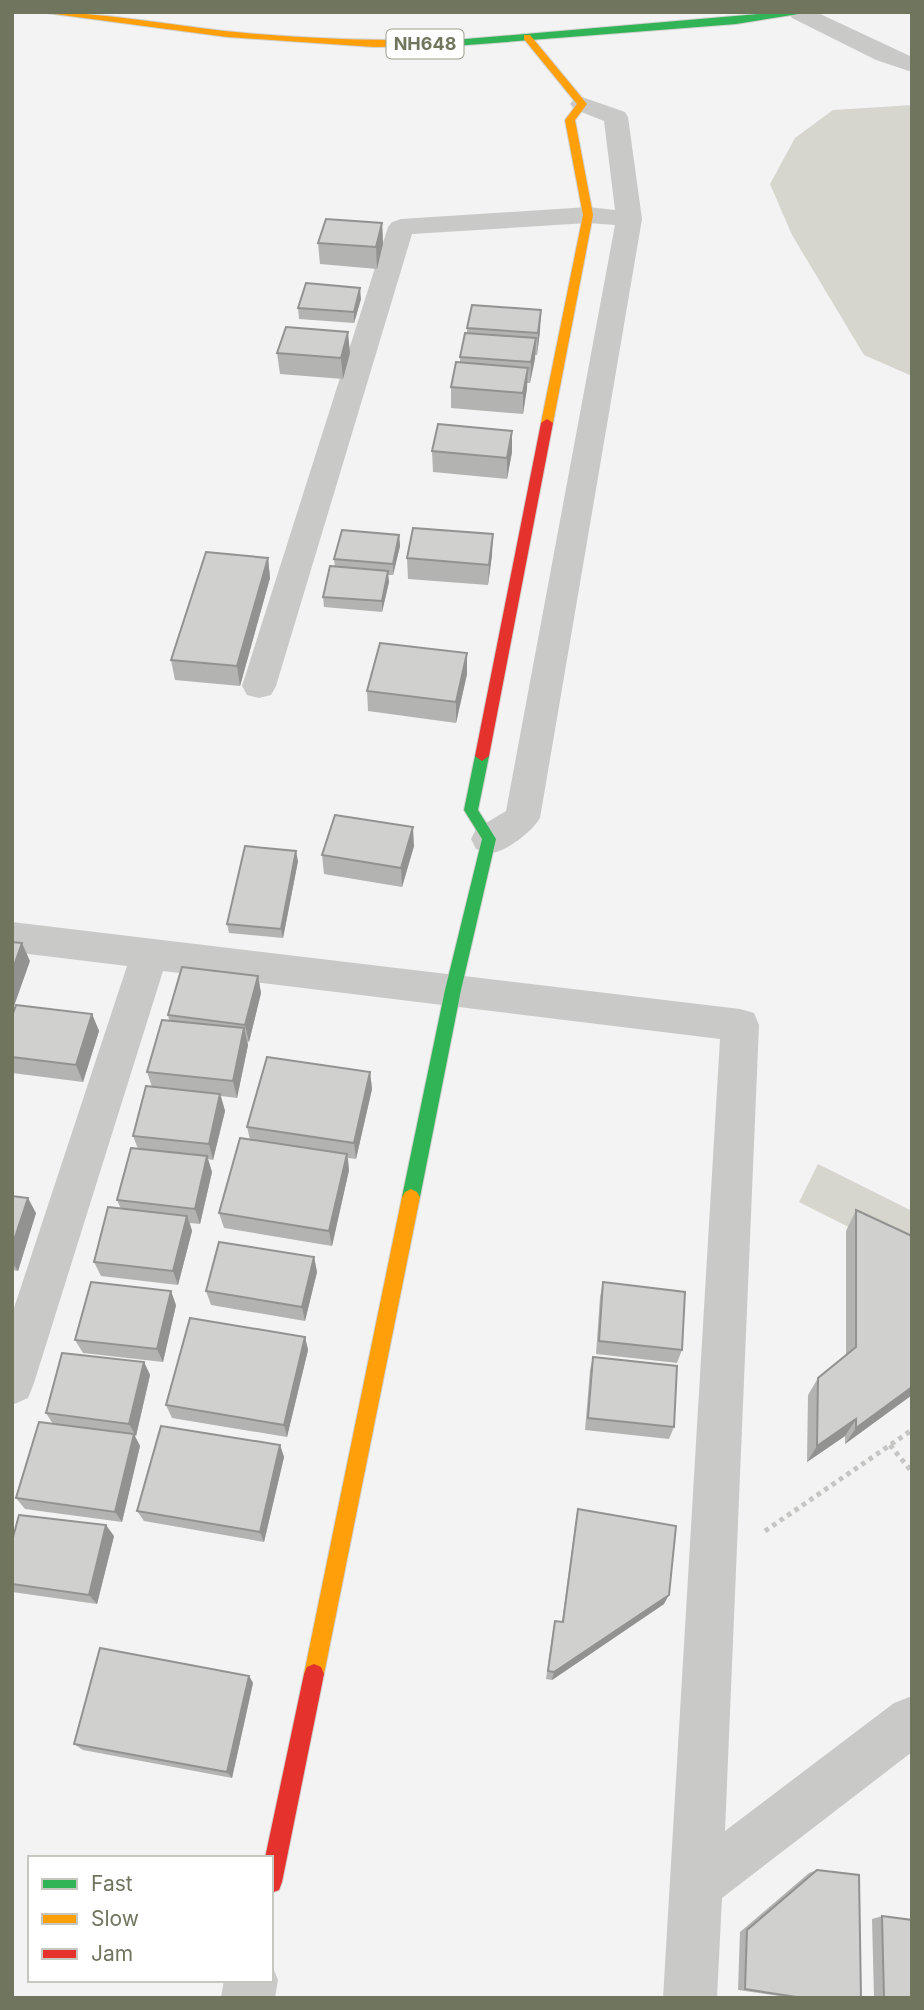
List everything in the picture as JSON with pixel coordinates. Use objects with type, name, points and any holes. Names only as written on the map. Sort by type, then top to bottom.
[{"type":"main road","name":"NH648","points":[[43,12],[296,40],[442,44],[736,21],[804,13]]},
{"type":"main road","points":[[273,1872],[453,990],[489,839],[471,810],[588,215],[570,120],[582,104],[527,37]]},
{"type":"street","points":[[804,13],[884,55],[912,65]]},
{"type":"street","points":[[489,839],[522,818],[629,219],[616,117],[582,104]]},
{"type":"street","points":[[259,687],[401,227],[588,215],[629,219]]},
{"type":"street","points":[[12,937],[740,1025],[690,1998]]},
{"type":"street","points":[[12,1383],[150,953]]},
{"type":"street","points":[[695,1885],[912,1721]]},
{"type":"path","points":[[712,1567],[912,1430]]},
{"type":"path","points":[[890,1445],[912,1472]]},
{"type":"shaded area","points":[[912,105],[912,376],[864,355],[792,235],[770,184],[795,138],[833,110]]},
{"type":"shaded area","points":[[818,1164],[912,1211],[912,1259],[799,1202]]},
{"type":"building","points":[[326,219],[382,223],[376,247],[318,243]]},
{"type":"building","points":[[306,283],[360,288],[354,312],[298,308]]},
{"type":"building","points":[[472,305],[541,310],[538,333],[467,328]]},
{"type":"building","points":[[286,327],[348,332],[341,358],[277,353]]},
{"type":"building","points":[[465,333],[536,338],[531,362],[460,357]]},
{"type":"building","points":[[456,362],[528,368],[523,393],[451,387]]},
{"type":"building","points":[[438,424],[512,431],[507,458],[432,451]]},
{"type":"building","points":[[413,528],[493,534],[489,565],[407,558]]},
{"type":"building","points":[[342,530],[399,535],[393,564],[334,559]]},
{"type":"building","points":[[206,552],[268,558],[237,666],[171,660]]},
{"type":"building","points":[[330,566],[388,571],[382,601],[323,597]]},
{"type":"building","points":[[380,643],[467,653],[456,702],[367,691]]},
{"type":"building","points":[[335,815],[413,827],[401,868],[322,855]]},
{"type":"building","points":[[245,846],[296,851],[281,929],[227,924]]},
{"type":"building","points":[[12,942],[22,943],[12,971]]},
{"type":"building","points":[[182,967],[258,976],[245,1025],[168,1015]]},
{"type":"building","points":[[16,1005],[92,1014],[76,1065],[12,1057],[12,1016]]},
{"type":"building","points":[[162,1020],[244,1028],[233,1081],[147,1072]]},
{"type":"building","points":[[267,1057],[370,1072],[354,1143],[247,1127]]},
{"type":"building","points":[[146,1086],[220,1094],[209,1144],[133,1136]]},
{"type":"building","points":[[240,1138],[347,1154],[329,1231],[219,1213]]},
{"type":"building","points":[[131,1148],[207,1156],[195,1209],[117,1200]]},
{"type":"building","points":[[12,1196],[28,1198],[12,1246]]},
{"type":"building","points":[[108,1207],[187,1216],[173,1271],[94,1262]]},
{"type":"building","points":[[856,1210],[912,1236],[912,1387],[856,1428],[856,1419],[817,1446],[818,1378],[856,1347]]},
{"type":"building","points":[[219,1242],[314,1257],[302,1307],[206,1291]]},
{"type":"building","points":[[91,1282],[171,1291],[157,1349],[75,1340]]},
{"type":"building","points":[[603,1282],[685,1292],[682,1350],[599,1341]]},
{"type":"building","points":[[190,1318],[305,1337],[284,1425],[166,1405]]},
{"type":"building","points":[[62,1353],[144,1362],[129,1424],[46,1413]]},
{"type":"building","points":[[593,1357],[677,1366],[674,1427],[588,1418]]},
{"type":"building","points":[[39,1422],[134,1434],[115,1512],[16,1498]]},
{"type":"building","points":[[161,1426],[280,1445],[260,1532],[137,1511]]},
{"type":"building","points":[[578,1509],[676,1526],[669,1595],[554,1672],[548,1671],[555,1621],[563,1622]]},
{"type":"building","points":[[19,1515],[106,1525],[89,1595],[12,1584],[12,1541]]},
{"type":"building","points":[[100,1648],[249,1676],[227,1772],[74,1744]]},
{"type":"building","points":[[817,1870],[859,1875],[861,1998],[803,1998],[745,1989],[747,1930]]},
{"type":"building","points":[[882,1916],[912,1920],[912,1998],[884,1998]]},
{"type":"traffic: fast","points":[[454,43],[736,21],[807,12]]},
{"type":"traffic: fast","points":[[411,1197],[453,990],[489,839],[471,810],[482,756]]},
{"type":"traffic: slow","points":[[43,12],[227,34],[374,44],[454,43]]},
{"type":"traffic: slow","points":[[527,37],[582,104],[570,120],[588,215],[547,423]]},
{"type":"traffic: slow","points":[[314,1674],[411,1197]]},
{"type":"traffic: jam","points":[[482,756],[547,423]]},
{"type":"traffic: jam","points":[[273,1872],[314,1674]]}]
